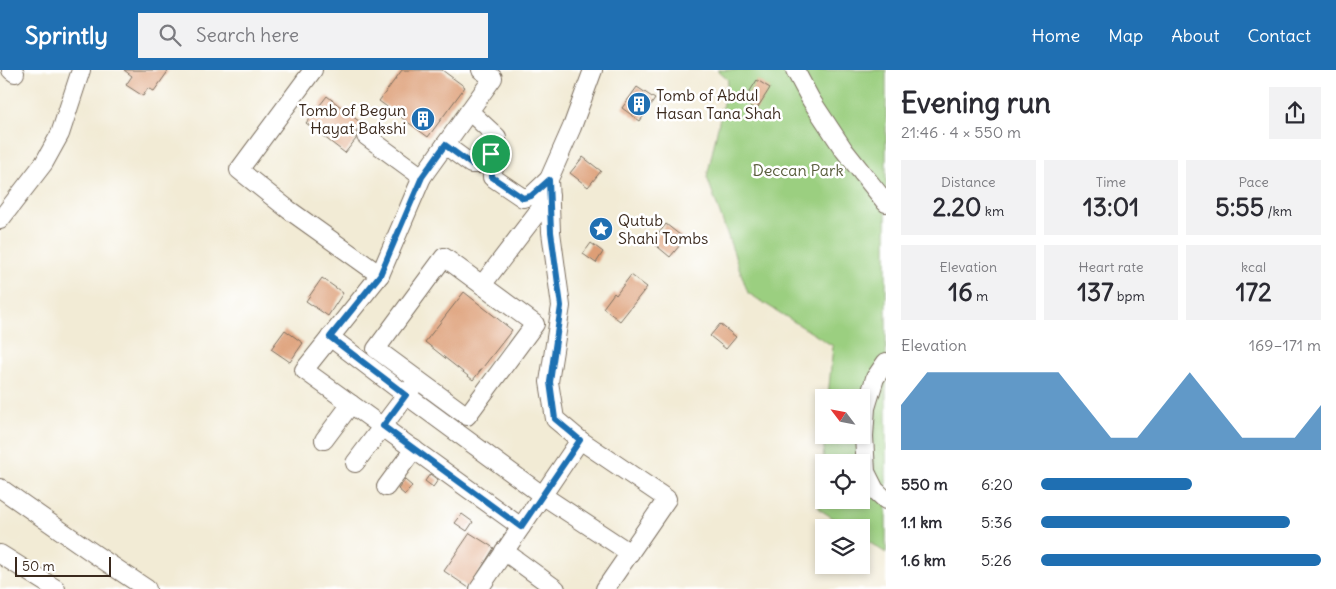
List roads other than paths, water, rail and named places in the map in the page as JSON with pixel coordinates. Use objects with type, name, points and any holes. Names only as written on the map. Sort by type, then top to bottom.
[{"type":"street","points":[[0,220],[44,163],[60,134],[81,70]]},
{"type":"street","points":[[313,70],[239,170],[289,210],[380,275]]},
{"type":"street","points":[[481,70],[493,78],[422,177],[380,275],[304,370],[521,527]]},
{"type":"street","points":[[482,285],[550,188],[593,70]]},
{"type":"street","points":[[795,70],[811,100],[844,150],[886,203]]},
{"type":"street","points":[[445,145],[471,164],[482,164],[497,146],[497,137],[469,111]]},
{"type":"street","points":[[366,136],[422,177]]},
{"type":"street","points":[[491,154],[499,160],[492,171],[492,177],[523,198],[550,188]]},
{"type":"street","points":[[550,188],[551,232],[561,306],[550,382],[555,419],[580,440],[667,499],[606,589]]},
{"type":"street","points":[[444,257],[482,285],[535,324],[466,416],[376,349],[444,257]]},
{"type":"street","points":[[330,337],[542,495],[630,553]]},
{"type":"street","points":[[886,362],[875,378],[866,408],[864,436],[866,472],[875,490],[886,500]]},
{"type":"street","points":[[355,463],[418,380]]},
{"type":"street","points":[[324,440],[351,404]]},
{"type":"street","points":[[479,589],[580,440]]},
{"type":"street","points":[[386,487],[414,449]]},
{"type":"street","points":[[0,488],[147,589]]},
{"type":"street","points":[[504,552],[556,589]]},
{"type":"street","points":[[0,554],[56,589]]},
{"type":"place","name":"Tomb of Abdul Hasan Tana Shah","points":[[639,104]]},
{"type":"place","name":"Tomb of Begun Hayat Bakshi","points":[[423,119]]},
{"type":"place","name":"Qutub Shahi Tombs","points":[[601,229]]},
{"type":"park label","name":"Deccan Park","points":[[798,170]]}]
